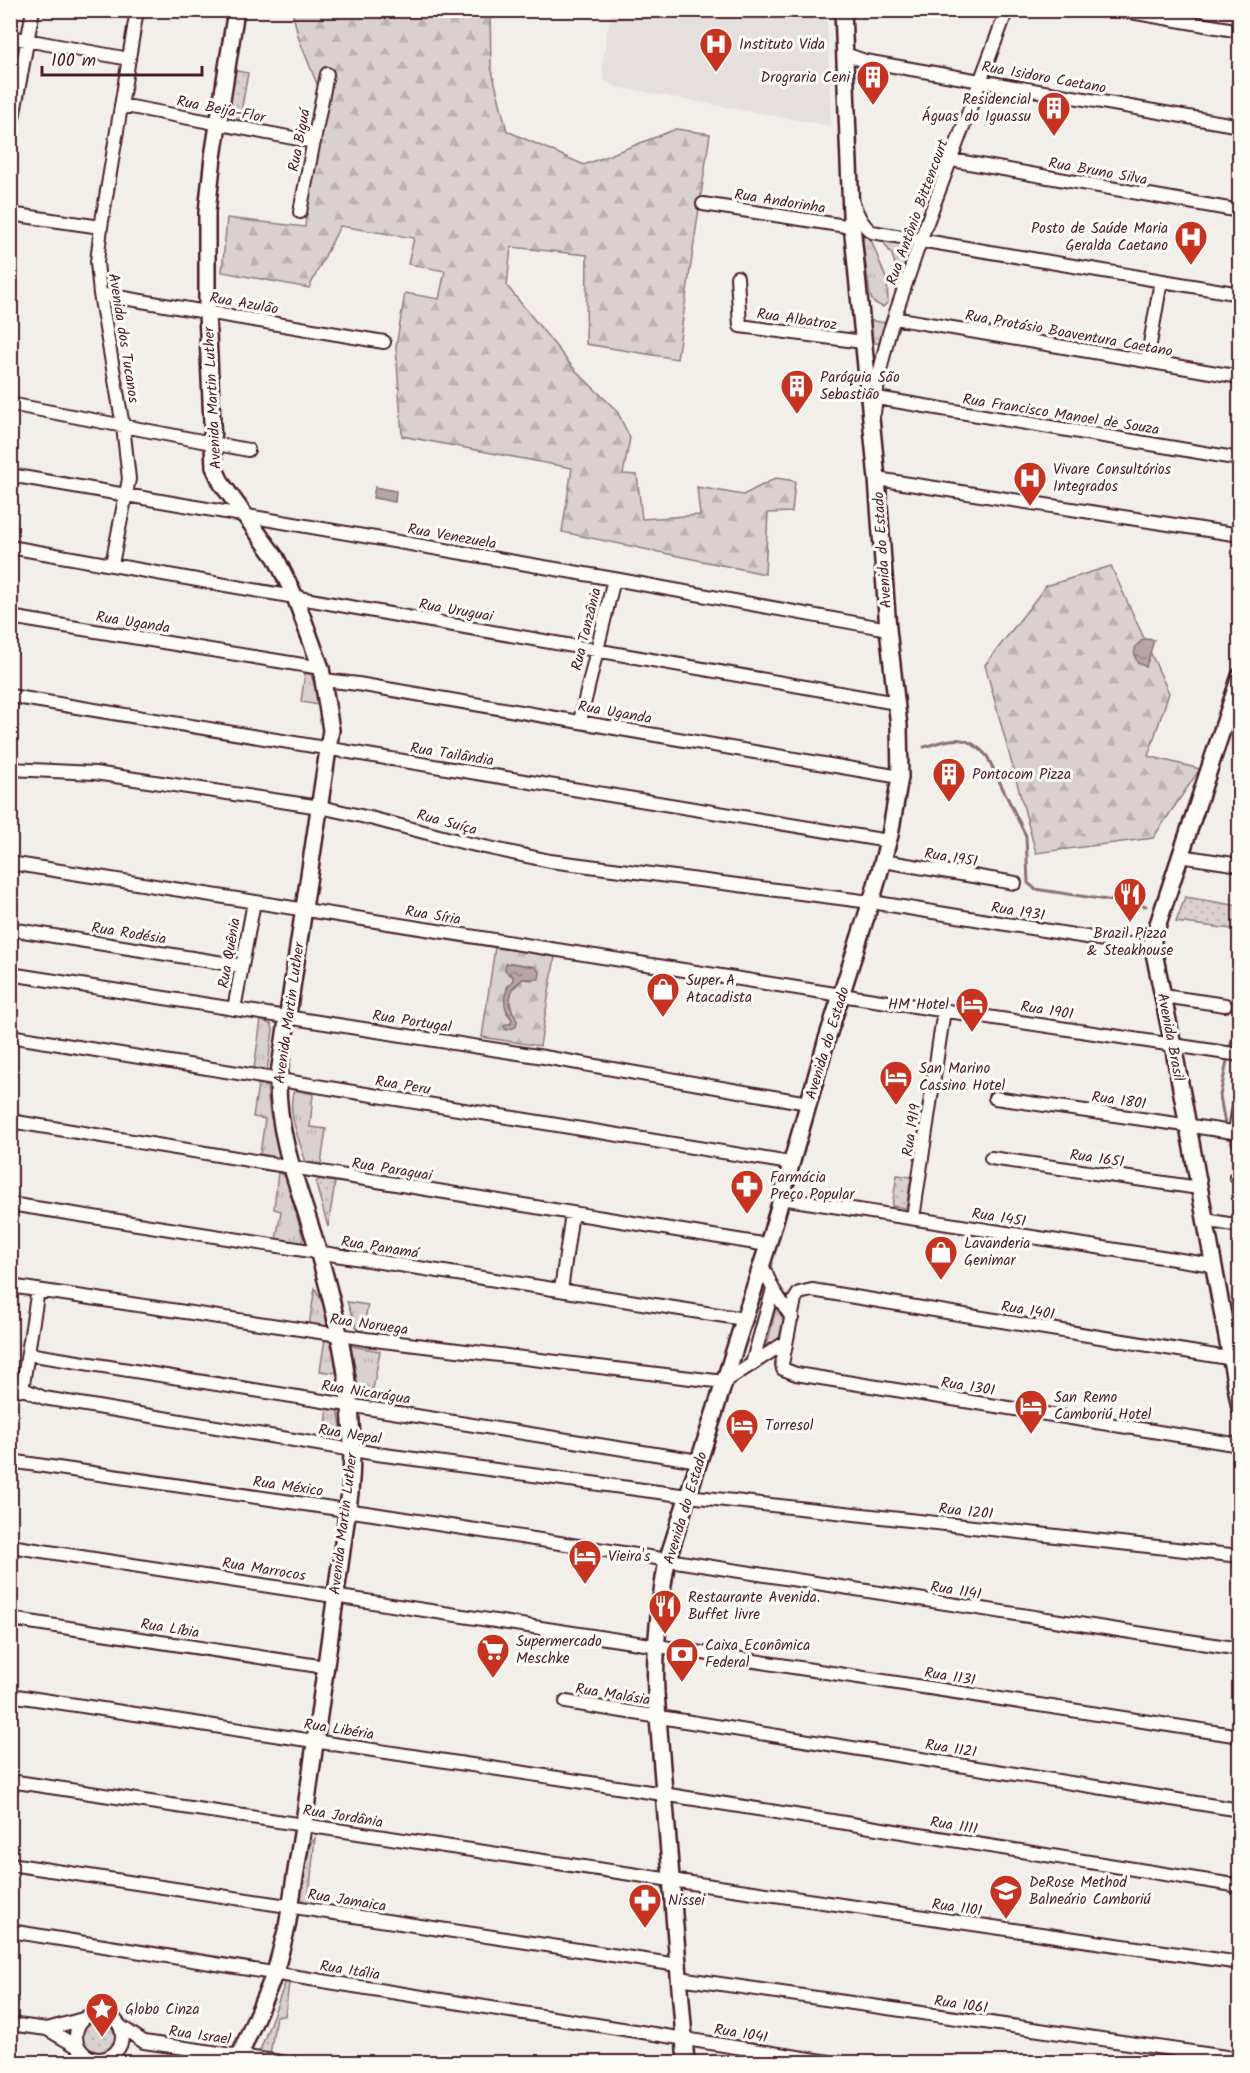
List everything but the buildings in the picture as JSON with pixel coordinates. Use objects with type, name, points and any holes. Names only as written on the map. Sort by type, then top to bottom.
[{"type":"main road","name":"Avenida Martin Luther","points":[[236,10],[207,212],[207,312],[212,443],[217,476],[276,558],[295,597],[322,674],[331,730],[278,1080],[280,1118],[291,1167],[318,1252],[339,1336],[353,1449],[347,1510],[291,1906],[275,1974],[239,2059]]},
{"type":"main road","name":"Avenida do Estado","points":[[686,2062],[657,1716],[656,1645],[661,1592],[667,1561],[768,1245],[808,1103],[846,996],[874,903],[900,777],[901,747],[888,629],[877,479],[852,227],[843,10]]},
{"type":"main road","name":"Avenida Brasil","points":[[1239,676],[1154,930],[1153,948],[1213,1265],[1235,1359],[1239,1408]]},
{"type":"street","points":[[13,118],[33,10]]},
{"type":"street","name":"Avenida dos Tucanos","points":[[112,564],[129,479],[97,262],[100,227],[137,10]]},
{"type":"street","name":"Rua Antônio Bittencourt","points":[[872,428],[884,353],[894,318],[1007,10]]},
{"type":"street","points":[[1119,10],[1239,31]]},
{"type":"street","points":[[10,37],[129,59]]},
{"type":"street","name":"Rua Isidoro Caetano","points":[[845,54],[865,61],[1239,126]]},
{"type":"street","name":"Rua Biguá","points":[[300,212],[327,74]]},
{"type":"street","name":"Rua Beija-Flor","points":[[122,105],[314,142]]},
{"type":"street","name":"Rua Bruno Silva","points":[[952,160],[1239,211]]},
{"type":"street","points":[[850,199],[861,221],[872,232],[1239,294]]},
{"type":"street","name":"Rua Andorinha","points":[[703,204],[852,227]]},
{"type":"street","points":[[10,214],[100,227]]},
{"type":"street","name":"Rua Albatroz","points":[[737,277],[740,326],[863,342]]},
{"type":"street","points":[[1148,361],[1161,281]]},
{"type":"street","name":"Rua Azulão","points":[[100,294],[384,342]]},
{"type":"street","name":"Rua Protásio Boaventura Caetano","points":[[894,318],[1239,377]]},
{"type":"street","name":"Rua Francisco Manoel de Souza","points":[[877,398],[1239,459]]},
{"type":"street","points":[[10,404],[248,450]]},
{"type":"street","name":"Rua Venezuela","points":[[10,474],[888,629]]},
{"type":"street","points":[[877,479],[1239,535]]},
{"type":"street","name":"Rua Uruguai","points":[[10,546],[896,703]]},
{"type":"street","name":"Rua Tanzânia","points":[[580,722],[614,579]]},
{"type":"street","name":"Rua Uganda","points":[[10,617],[322,674],[358,684],[900,777]]},
{"type":"street","name":"Rua Tailândia","points":[[10,696],[888,841]]},
{"type":"street","name":"Rua Suíça","points":[[10,769],[95,773],[320,807],[550,861],[874,903]]},
{"type":"street","points":[[1180,856],[1239,865]]},
{"type":"street","name":"Rua 1951","points":[[883,861],[1015,883]]},
{"type":"street","name":"Rua Síria","points":[[10,863],[846,996]]},
{"type":"street","name":"Rua Quênia","points":[[234,1009],[254,902]]},
{"type":"street","name":"Rua 1931","points":[[874,903],[1153,948]]},
{"type":"street","name":"Rua Rodésia","points":[[10,929],[242,966]]},
{"type":"street","name":"Rua Portugal","points":[[10,974],[544,1057],[808,1103]]},
{"type":"street","name":"Rua 1901","points":[[846,996],[1239,1055]]},
{"type":"street","points":[[1163,996],[1225,1005]]},
{"type":"street","name":"Rua 1919","points":[[913,1218],[944,1010]]},
{"type":"street","name":"Rua Peru","points":[[10,1036],[790,1163]]},
{"type":"street","name":"Rua 1801","points":[[995,1098],[1237,1132]]},
{"type":"street","points":[[1237,1132],[1239,1099]]},
{"type":"street","name":"Rua Paraguai","points":[[10,1121],[768,1245]]},
{"type":"street","name":"Rua 1651","points":[[990,1158],[1199,1188]]},
{"type":"street","name":"Rua 1451","points":[[781,1198],[1213,1265]]},
{"type":"street","name":"Rua Panamá","points":[[10,1204],[744,1319]]},
{"type":"street","points":[[561,1290],[572,1213]]},
{"type":"street","points":[[1205,1220],[1239,1226]]},
{"type":"street","points":[[762,1264],[773,1289],[792,1318]]},
{"type":"street","name":"Rua Noruega","points":[[10,1286],[339,1336],[724,1382]]},
{"type":"street","points":[[752,1364],[773,1289]]},
{"type":"street","points":[[22,1390],[39,1290]]},
{"type":"street","name":"Rua 1401","points":[[812,1290],[1235,1359]]},
{"type":"street","name":"Rua 1301","points":[[812,1290],[799,1293],[795,1299],[782,1364],[783,1369],[787,1372],[1239,1445]]},
{"type":"street","points":[[724,1382],[786,1342]]},
{"type":"street","name":"Rua Nicarágua","points":[[28,1354],[699,1461]]},
{"type":"street","name":"Rua Nepal","points":[[10,1383],[44,1398],[353,1449],[688,1496]]},
{"type":"street","name":"Rua México","points":[[10,1461],[347,1510],[667,1561]]},
{"type":"street","name":"Rua 1201","points":[[688,1496],[1239,1556]]},
{"type":"street","name":"Rua Marrocos","points":[[10,1546],[656,1645]]},
{"type":"street","name":"Rua 1141","points":[[667,1561],[1239,1649]]},
{"type":"street","name":"Rua Líbia","points":[[10,1619],[325,1667]]},
{"type":"street","name":"Rua 1131","points":[[656,1645],[1239,1736]]},
{"type":"street","name":"Rua Libéria","points":[[10,1695],[663,1794]]},
{"type":"street","name":"Rua Malásia","points":[[566,1702],[657,1716]]},
{"type":"street","name":"Rua 1121","points":[[657,1716],[1239,1810]]},
{"type":"street","name":"Rua Jordânia","points":[[10,1781],[671,1880]]},
{"type":"street","name":"Rua 1111","points":[[663,1794],[1239,1886]]},
{"type":"street","name":"Rua Jamaica","points":[[10,1864],[291,1906],[679,1972]]},
{"type":"street","name":"Rua 1101","points":[[671,1880],[1239,1964]]},
{"type":"street","name":"Rua Itália","points":[[10,1932],[684,2039]]},
{"type":"street","name":"Rua 1061","points":[[679,1972],[1239,2059]]},
{"type":"street","points":[[10,2024],[47,2029],[78,2047],[84,2054],[96,2061],[116,2051],[122,2037],[120,2026],[112,2017],[100,2013],[47,2029]]},
{"type":"street","points":[[78,2047],[75,2037],[76,2030],[83,2019]]},
{"type":"street","name":"Rua Israel","points":[[120,2026],[144,2042],[239,2059],[281,2062]]},
{"type":"street","name":"Rua 1041","points":[[684,2039],[829,2062]]},
{"type":"shaded area","name":"Instituto Vida","points":[[611,10],[827,11],[831,126],[616,87],[604,80],[602,66]]},
{"type":"green space","points":[[292,11],[490,11],[491,67],[507,131],[584,165],[676,129],[710,134],[677,359],[586,344],[587,255],[511,247],[507,286],[575,370],[617,411],[630,438],[623,474],[637,475],[642,519],[700,515],[697,487],[743,495],[776,478],[795,481],[792,512],[768,513],[765,574],[562,532],[572,468],[402,436],[396,347],[405,293],[439,299],[445,271],[408,264],[414,238],[340,226],[309,288],[222,272],[227,218],[305,227],[319,89],[299,39]]},
{"type":"green space","points":[[232,70],[248,73],[239,123],[223,120]]},
{"type":"green space","points":[[862,236],[870,237],[887,281],[888,302],[883,307],[873,302],[870,295]]},
{"type":"green space","points":[[881,238],[915,244],[901,282],[892,255]]},
{"type":"green space","points":[[867,320],[887,323],[881,344],[869,342]]},
{"type":"green space","points":[[1111,566],[1169,693],[1148,756],[1200,769],[1153,838],[1036,853],[985,665],[1046,586]]},
{"type":"green space","points":[[305,673],[311,675],[319,705],[301,702]]},
{"type":"green space","points":[[1185,897],[1239,906],[1239,930],[1176,922]]},
{"type":"green space","points":[[495,947],[555,957],[540,1046],[482,1037]],"holes":[[[511,963],[535,967],[532,980],[523,979],[511,993],[511,1009],[517,1021],[507,1030],[512,1019],[507,1013],[507,987],[513,980],[513,976],[508,974]]]},
{"type":"green space","points":[[261,1020],[272,1025],[273,1030],[267,1071],[254,1068]]},
{"type":"green space","points":[[258,1084],[267,1088],[270,1114],[283,1158],[260,1154],[265,1119],[253,1117]]},
{"type":"green space","points":[[294,1090],[313,1094],[310,1127],[326,1129],[321,1164],[306,1163],[293,1117]]},
{"type":"green space","points":[[278,1172],[286,1177],[303,1238],[302,1242],[276,1240],[281,1211],[274,1209]]},
{"type":"green space","points":[[897,1175],[911,1177],[906,1208],[892,1206]]},
{"type":"green space","points":[[320,1179],[335,1182],[328,1227],[316,1182]]},
{"type":"green space","points":[[315,1288],[325,1308],[327,1327],[309,1325]]},
{"type":"green space","points":[[347,1302],[368,1305],[363,1329],[357,1329]]},
{"type":"green space","points":[[777,1304],[783,1320],[778,1342],[766,1349]]},
{"type":"green space","points":[[325,1339],[330,1342],[335,1356],[336,1373],[320,1371]]},
{"type":"green space","points":[[351,1346],[380,1351],[371,1400],[360,1399]]},
{"type":"green space","points":[[328,1406],[338,1408],[343,1440],[325,1436]]},
{"type":"green space","points":[[315,1838],[308,1905],[293,1903],[306,1850]]},
{"type":"green space","points":[[286,1981],[289,1983],[285,2016],[276,2016],[270,2055],[259,2053]]},
{"type":"green space","points":[[100,2017],[113,2022],[118,2035],[113,2048],[100,2053],[87,2048],[82,2035],[87,2022]]},
{"type":"water","points":[[375,487],[396,491],[395,502],[373,498]]},
{"type":"water","points":[[1145,639],[1154,640],[1146,667],[1137,662],[1135,655],[1137,646]]},
{"type":"water","points":[[506,964],[535,967],[540,973],[539,979],[523,979],[512,988],[509,1004],[517,1021],[516,1027],[507,1030],[504,1027],[506,1024],[511,1024],[512,1019],[506,1009],[505,994],[513,976],[505,970]]},
{"type":"waterway","points":[[924,747],[943,741],[958,740],[972,744],[987,756],[1026,836],[1028,883],[1035,889],[1146,906]]},
{"type":"waterway","points":[[1230,1046],[1240,1013]]},
{"type":"waterway","points":[[1225,1124],[1220,1096],[1227,1061]]},
{"type":"waterway","points":[[1229,1137],[1240,1161]]},
{"type":"place","name":"Instituto Vida","points":[[716,73]]},
{"type":"place","name":"Drograria Ceni","points":[[873,106]]},
{"type":"place","name":"Residencial Águas do Iguassu","points":[[1054,137]]},
{"type":"place","name":"Posto de Saúde Maria Geralda Caetano","points":[[1191,266]]},
{"type":"place","name":"Paróquia São Sebastião","points":[[797,415]]},
{"type":"place","name":"Vivare Consultórios Integrados","points":[[1030,507]]},
{"type":"place","name":"Pontocom Pizza","points":[[949,803]]},
{"type":"place","name":"Brazil Pizza & Steakhouse","points":[[1130,923]]},
{"type":"place","name":"Super A Atacadista","points":[[663,1018]]},
{"type":"place","name":"HM Hotel","points":[[972,1033]]},
{"type":"place","name":"San Marino Cassino Hotel","points":[[896,1106]]},
{"type":"place","name":"Farmácia Preço Popular","points":[[747,1215]]},
{"type":"place","name":"Lavanderia Genimar","points":[[941,1281]]},
{"type":"place","name":"San Remo Camboriú Hotel","points":[[1031,1435]]},
{"type":"place","name":"Torresol","points":[[742,1454]]},
{"type":"place","name":"Vieira's","points":[[585,1585]]},
{"type":"place","name":"Restaurante Avenida. Buffet livre","points":[[665,1635]]},
{"type":"place","name":"Supermercado Meschke","points":[[493,1679]]},
{"type":"place","name":"Caixa Econômica Federal","points":[[682,1683]]},
{"type":"place","name":"DeRose Method Balneário Camboriú","points":[[1006,1920]]},
{"type":"place","name":"Nissei","points":[[645,1929]]},
{"type":"place","name":"Globo Cinza","points":[[102,2038]]}]
